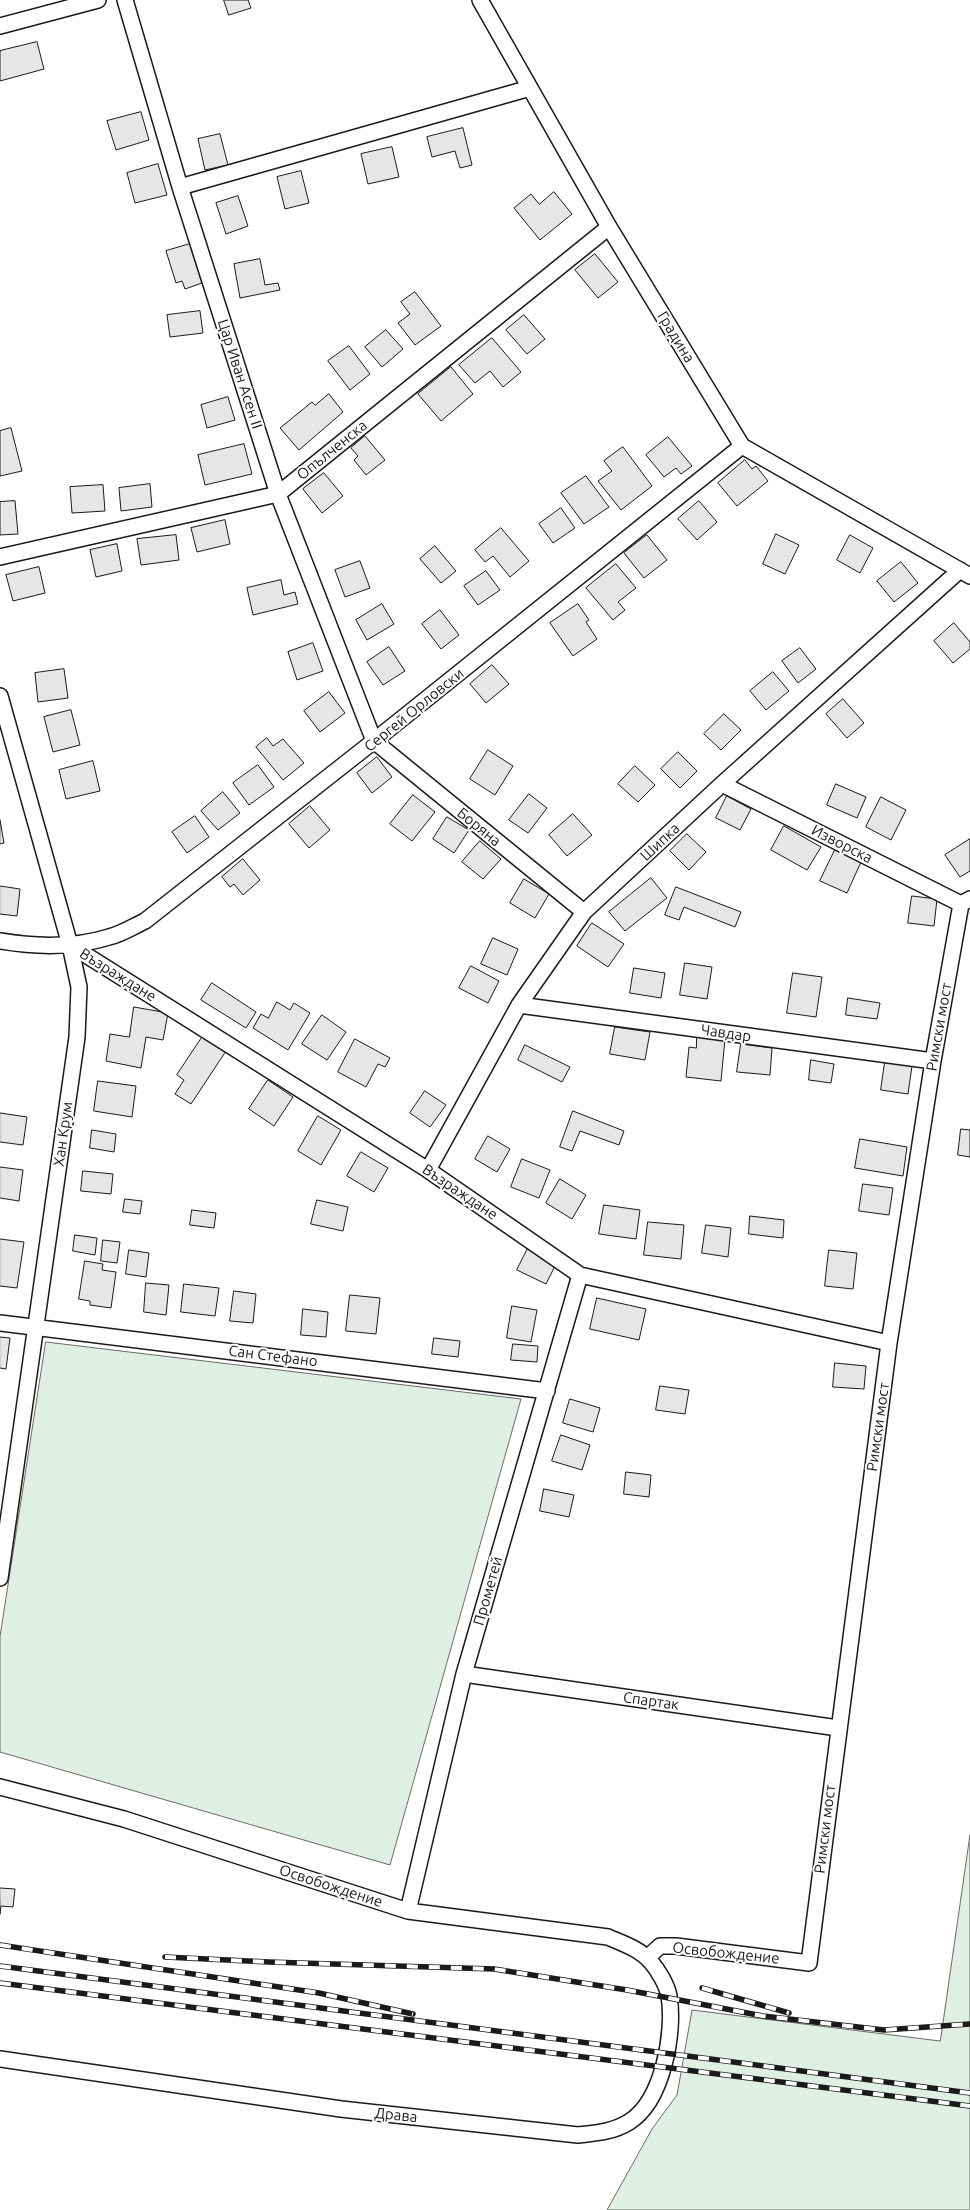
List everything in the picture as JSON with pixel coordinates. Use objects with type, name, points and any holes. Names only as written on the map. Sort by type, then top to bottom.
[{"type":"street","points":[[0,26],[98,0]]},
{"type":"street","name":"Цар Иван Асен II","points":[[125,0],[180,187],[278,494],[374,741]]},
{"type":"street","name":"Градина","points":[[480,0],[609,227],[742,446],[965,573]]},
{"type":"street","points":[[180,187],[530,88]]},
{"type":"street","name":"Опълченска","points":[[0,557],[278,494],[609,227]]},
{"type":"street","name":"Сергей Орловски","points":[[0,941],[29,946],[70,945],[110,937],[145,921],[374,741],[742,446]]},
{"type":"street","name":"Шипка","points":[[428,1170],[519,1005],[584,912],[722,784],[965,573]]},
{"type":"street","name":"Хан Крум","points":[[0,696],[70,945],[79,988],[77,1037],[0,1578]]},
{"type":"street","name":"Боряна","points":[[374,741],[584,912]]},
{"type":"street","name":"Изворска","points":[[722,784],[966,902]]},
{"type":"street","name":"Римски мост","points":[[809,1963],[889,1343],[933,1061],[966,902]]},
{"type":"street","name":"Възраждане","points":[[70,945],[428,1170],[580,1274],[889,1343]]},
{"type":"street","name":"Чавдар","points":[[519,1005],[933,1061]]},
{"type":"street","name":"Прометей","points":[[408,1911],[464,1674],[580,1274]]},
{"type":"street","name":"Сан Стефано","points":[[0,1323],[547,1391]]},
{"type":"street","name":"Спартак","points":[[464,1674],[838,1728]]},
{"type":"street","name":"Освобождение","points":[[0,1787],[17,1793],[124,1819],[408,1911],[608,1937],[634,1948],[647,1958],[658,1973]]},
{"type":"street","name":"Освобождение","points":[[647,1958],[660,1946],[676,1946],[809,1963]]},
{"type":"street","name":"Драва","points":[[0,2059],[341,2109],[578,2135],[609,2132],[630,2122],[643,2110],[657,2088],[671,2022],[669,1993],[658,1973]]},
{"type":"green space","points":[[46,1342],[521,1399],[390,1865],[0,1752],[0,1637]]},
{"type":"green space","points":[[970,1835],[970,2210],[607,2210],[652,2129],[677,2095],[692,2010],[940,2041]]},
{"type":"building","points":[[224,0],[248,0],[251,8],[229,15]]},
{"type":"building","points":[[37,42],[44,69],[0,81],[0,51]]},
{"type":"building","points":[[141,112],[149,140],[116,150],[107,121]]},
{"type":"building","points":[[463,128],[472,165],[460,168],[455,151],[432,157],[427,137]]},
{"type":"building","points":[[220,134],[228,165],[205,170],[198,139]]},
{"type":"building","points":[[392,147],[399,177],[368,184],[361,154]]},
{"type":"building","points":[[158,164],[167,195],[135,203],[127,173]]},
{"type":"building","points":[[301,171],[309,203],[285,209],[277,177]]},
{"type":"building","points":[[554,192],[572,214],[540,240],[514,208],[531,194],[539,204]]},
{"type":"building","points":[[238,196],[248,226],[226,234],[216,203]]},
{"type":"building","points":[[190,244],[202,283],[185,289],[182,281],[176,283],[166,251]]},
{"type":"building","points":[[595,254],[618,282],[598,298],[575,270]]},
{"type":"building","points":[[260,259],[265,285],[278,283],[280,290],[240,298],[234,264]]},
{"type":"building","points":[[415,292],[441,326],[415,345],[398,323],[410,314],[401,302]]},
{"type":"building","points":[[200,311],[203,333],[170,337],[167,315]]},
{"type":"building","points":[[524,315],[545,339],[527,354],[506,330]]},
{"type":"building","points":[[386,330],[403,349],[382,367],[365,347]]},
{"type":"building","points":[[492,338],[521,372],[503,387],[490,371],[475,383],[459,365]]},
{"type":"building","points":[[349,346],[370,374],[350,390],[328,361]]},
{"type":"building","points":[[451,367],[473,394],[441,421],[418,394]]},
{"type":"building","points":[[329,394],[343,412],[299,450],[280,428],[312,402],[315,405]]},
{"type":"building","points":[[228,397],[235,420],[207,428],[201,405]]},
{"type":"building","points":[[11,428],[22,471],[0,476],[0,431]]},
{"type":"building","points":[[365,436],[385,460],[366,475],[354,460],[358,456],[351,448]]},
{"type":"building","points":[[668,437],[692,466],[681,474],[676,468],[664,477],[646,455]]},
{"type":"building","points":[[244,444],[252,474],[205,485],[198,455]]},
{"type":"building","points":[[623,447],[652,486],[621,510],[598,481],[612,471],[604,461]]},
{"type":"building","points":[[745,460],[752,469],[756,466],[768,481],[737,506],[718,483]]},
{"type":"building","points":[[324,473],[343,496],[322,513],[303,489]]},
{"type":"building","points":[[586,476],[609,507],[584,524],[561,493]]},
{"type":"building","points":[[150,484],[152,507],[121,511],[119,488]]},
{"type":"building","points":[[103,485],[105,511],[72,513],[70,487]]},
{"type":"building","points":[[15,501],[18,534],[0,535],[0,502]]},
{"type":"building","points":[[699,501],[717,522],[697,540],[678,519]]},
{"type":"building","points":[[561,508],[575,528],[553,543],[539,524]]},
{"type":"building","points":[[225,520],[230,544],[197,552],[191,528]]},
{"type":"building","points":[[501,528],[529,561],[510,577],[493,556],[485,562],[475,550]]},
{"type":"building","points":[[776,534],[799,545],[785,574],[763,564]]},
{"type":"building","points":[[176,535],[179,560],[141,565],[137,539]]},
{"type":"building","points":[[647,535],[667,560],[644,578],[624,553]]},
{"type":"building","points":[[850,535],[873,548],[860,573],[837,560]]},
{"type":"building","points":[[117,544],[122,571],[96,577],[90,550]]},
{"type":"building","points":[[435,546],[456,571],[441,583],[420,559]]},
{"type":"building","points":[[360,561],[370,588],[345,597],[335,570]]},
{"type":"building","points":[[901,562],[918,583],[894,602],[877,581]]},
{"type":"building","points":[[616,564],[636,588],[618,602],[625,610],[613,620],[586,588]]},
{"type":"building","points":[[39,567],[45,593],[13,601],[6,575]]},
{"type":"building","points":[[486,571],[500,590],[478,605],[464,586]]},
{"type":"building","points":[[281,580],[284,595],[295,592],[298,604],[253,615],[247,588]]},
{"type":"building","points":[[382,604],[394,624],[367,640],[356,620]]},
{"type":"building","points":[[578,604],[589,620],[586,622],[597,639],[573,656],[550,623]]},
{"type":"building","points":[[440,610],[459,635],[441,649],[422,624]]},
{"type":"building","points":[[954,623],[970,642],[970,649],[953,663],[934,641]]},
{"type":"building","points":[[313,643],[323,671],[297,680],[288,652]]},
{"type":"building","points":[[389,647],[405,671],[383,685],[367,662]]},
{"type":"building","points":[[800,648],[816,669],[798,683],[782,661]]},
{"type":"building","points":[[492,665],[509,684],[486,703],[470,684]]},
{"type":"building","points":[[64,669],[68,698],[38,702],[35,673]]},
{"type":"building","points":[[773,672],[789,691],[766,710],[750,691]]},
{"type":"building","points":[[329,692],[345,713],[320,732],[304,711]]},
{"type":"building","points":[[843,699],[864,723],[847,738],[826,714]]},
{"type":"building","points":[[71,710],[80,745],[53,752],[44,717]]},
{"type":"building","points":[[724,714],[741,730],[721,750],[704,734]]},
{"type":"building","points":[[267,738],[273,746],[283,739],[304,763],[283,780],[256,747]]},
{"type":"building","points":[[488,750],[513,766],[495,795],[470,779]]},
{"type":"building","points":[[678,752],[697,771],[680,788],[661,769]]},
{"type":"building","points":[[377,757],[392,777],[372,793],[357,773]]},
{"type":"building","points":[[93,761],[100,791],[66,799],[59,770]]},
{"type":"building","points":[[258,765],[274,787],[249,805],[233,783]]},
{"type":"building","points":[[635,766],[655,785],[638,802],[618,784]]},
{"type":"building","points":[[836,784],[866,797],[857,818],[827,805]]},
{"type":"building","points":[[223,792],[240,813],[218,830],[201,811]]},
{"type":"building","points":[[529,794],[547,808],[528,833],[509,820]]},
{"type":"building","points":[[413,795],[435,812],[412,841],[390,824]]},
{"type":"building","points":[[727,796],[751,809],[740,830],[716,818]]},
{"type":"building","points":[[881,797],[906,810],[891,840],[866,827]]},
{"type":"building","points":[[310,806],[330,830],[309,848],[289,824]]},
{"type":"building","points":[[573,814],[592,835],[567,856],[549,835]]},
{"type":"building","points":[[195,816],[209,837],[187,853],[172,832]]},
{"type":"building","points":[[447,817],[469,830],[454,853],[433,839]]},
{"type":"building","points":[[0,820],[4,843],[0,844]]},
{"type":"building","points":[[784,826],[821,847],[807,870],[771,850]]},
{"type":"building","points":[[687,834],[706,852],[689,870],[670,851]]},
{"type":"building","points":[[970,839],[970,871],[960,877],[945,855]]},
{"type":"building","points":[[480,841],[501,859],[483,879],[462,862]]},
{"type":"building","points":[[835,850],[861,862],[847,893],[820,881]]},
{"type":"building","points":[[243,859],[260,880],[243,895],[234,884],[230,887],[222,877]]},
{"type":"building","points":[[651,878],[667,898],[625,931],[609,912]]},
{"type":"building","points":[[524,879],[549,894],[535,918],[510,903]]},
{"type":"building","points":[[0,886],[20,889],[17,916],[0,914]]},
{"type":"building","points":[[676,887],[741,912],[735,927],[684,907],[679,920],[665,915]]},
{"type":"building","points":[[912,896],[937,899],[934,926],[908,923]]},
{"type":"building","points":[[592,923],[624,944],[608,967],[577,946]]},
{"type":"building","points":[[493,938],[518,949],[507,975],[481,964]]},
{"type":"building","points":[[685,963],[712,967],[707,999],[680,995]]},
{"type":"building","points":[[471,966],[499,981],[488,1003],[459,988]]},
{"type":"building","points":[[634,968],[665,973],[661,998],[630,993]]},
{"type":"building","points":[[793,973],[822,977],[816,1017],[787,1013]]},
{"type":"building","points":[[212,983],[256,1012],[246,1028],[201,1000]]},
{"type":"building","points":[[848,998],[880,1003],[877,1019],[846,1015]]},
{"type":"building","points":[[277,1002],[290,1010],[294,1003],[310,1013],[288,1050],[253,1028],[261,1014],[268,1018]]},
{"type":"building","points":[[134,1007],[168,1013],[163,1040],[146,1037],[141,1068],[106,1061],[110,1034],[129,1037]]},
{"type":"building","points":[[322,1015],[346,1032],[327,1060],[302,1044]]},
{"type":"building","points":[[615,1027],[650,1032],[645,1060],[610,1054]]},
{"type":"building","points":[[203,1036],[226,1051],[191,1104],[175,1094],[184,1080],[177,1075]]},
{"type":"building","points":[[697,1036],[725,1039],[721,1081],[686,1077],[689,1047],[696,1048]]},
{"type":"building","points":[[355,1039],[390,1058],[385,1067],[378,1064],[366,1087],[338,1072]]},
{"type":"building","points":[[741,1044],[772,1048],[770,1075],[737,1072]]},
{"type":"building","points":[[525,1045],[570,1067],[562,1082],[518,1060]]},
{"type":"building","points":[[811,1060],[834,1064],[831,1083],[809,1080]]},
{"type":"building","points":[[885,1062],[912,1066],[908,1094],[881,1090]]},
{"type":"building","points":[[268,1080],[293,1097],[274,1126],[249,1109]]},
{"type":"building","points":[[98,1081],[136,1086],[132,1117],[94,1111]]},
{"type":"building","points":[[425,1091],[446,1105],[430,1127],[410,1113]]},
{"type":"building","points":[[573,1111],[624,1131],[619,1145],[580,1131],[572,1151],[560,1147]]},
{"type":"building","points":[[0,1113],[27,1117],[23,1145],[0,1142]]},
{"type":"building","points":[[318,1116],[341,1130],[321,1165],[298,1151]]},
{"type":"building","points":[[961,1129],[970,1130],[970,1157],[958,1155]]},
{"type":"building","points":[[92,1130],[116,1134],[114,1152],[90,1148]]},
{"type":"building","points":[[488,1136],[510,1149],[497,1172],[475,1159]]},
{"type":"building","points":[[860,1139],[907,1147],[903,1176],[855,1168]]},
{"type":"building","points":[[361,1152],[388,1168],[374,1192],[347,1176]]},
{"type":"building","points":[[522,1159],[550,1170],[539,1198],[511,1187]]},
{"type":"building","points":[[0,1167],[23,1170],[19,1201],[0,1198]]},
{"type":"building","points":[[83,1171],[113,1174],[111,1194],[81,1191]]},
{"type":"building","points":[[560,1179],[586,1195],[572,1219],[546,1203]]},
{"type":"building","points":[[863,1184],[893,1188],[889,1215],[859,1211]]},
{"type":"building","points":[[125,1199],[142,1201],[140,1214],[123,1212]]},
{"type":"building","points":[[317,1200],[348,1207],[343,1231],[311,1224]]},
{"type":"building","points":[[604,1205],[640,1210],[636,1239],[599,1234]]},
{"type":"building","points":[[192,1210],[216,1213],[214,1228],[190,1225]]},
{"type":"building","points":[[750,1216],[784,1220],[783,1238],[749,1234]]},
{"type":"building","points":[[648,1222],[684,1225],[681,1259],[644,1255]]},
{"type":"building","points":[[706,1225],[731,1228],[728,1257],[702,1253]]},
{"type":"building","points":[[75,1235],[97,1238],[95,1255],[73,1251]]},
{"type":"building","points":[[0,1239],[24,1242],[17,1288],[0,1286]]},
{"type":"building","points":[[103,1240],[120,1242],[117,1263],[101,1261]]},
{"type":"building","points":[[528,1248],[557,1262],[546,1284],[517,1270]]},
{"type":"building","points":[[129,1250],[149,1253],[146,1277],[126,1274]]},
{"type":"building","points":[[829,1250],[857,1253],[853,1289],[825,1286]]},
{"type":"building","points":[[85,1261],[103,1264],[102,1270],[116,1272],[111,1308],[90,1305],[90,1301],[79,1299]]},
{"type":"building","points":[[146,1283],[169,1285],[166,1315],[144,1312]]},
{"type":"building","points":[[184,1284],[219,1288],[215,1316],[181,1312]]},
{"type":"building","points":[[234,1291],[256,1294],[253,1323],[230,1321]]},
{"type":"building","points":[[350,1295],[380,1298],[376,1334],[346,1331]]},
{"type":"building","points":[[597,1298],[646,1309],[639,1340],[590,1329]]},
{"type":"building","points":[[512,1306],[537,1310],[531,1342],[507,1338]]},
{"type":"building","points":[[303,1309],[328,1312],[326,1337],[301,1335]]},
{"type":"building","points":[[0,1337],[10,1338],[6,1369],[0,1368]]},
{"type":"building","points":[[434,1338],[460,1341],[458,1357],[432,1354]]},
{"type":"building","points":[[513,1344],[538,1346],[537,1362],[511,1360]]},
{"type":"building","points":[[835,1363],[866,1366],[864,1389],[833,1387]]},
{"type":"building","points":[[660,1386],[689,1390],[685,1414],[656,1410]]},
{"type":"building","points":[[570,1399],[600,1408],[593,1432],[563,1423]]},
{"type":"building","points":[[561,1435],[590,1445],[582,1470],[552,1461]]},
{"type":"building","points":[[626,1472],[651,1475],[649,1497],[624,1494]]},
{"type":"building","points":[[544,1489],[574,1495],[569,1517],[540,1511]]},
{"type":"building","points":[[0,1888],[15,1889],[13,1907],[1,1906],[0,1914]]},
{"type":"railway","points":[[0,1945],[319,1993],[413,2014]]},
{"type":"railway","points":[[165,1957],[494,1969],[627,1990],[763,2016],[884,2030],[970,2024]]},
{"type":"railway","points":[[0,1966],[970,2093]]},
{"type":"railway","points":[[0,1983],[970,2106]]},
{"type":"railway","points":[[702,1988],[789,2013]]}]
